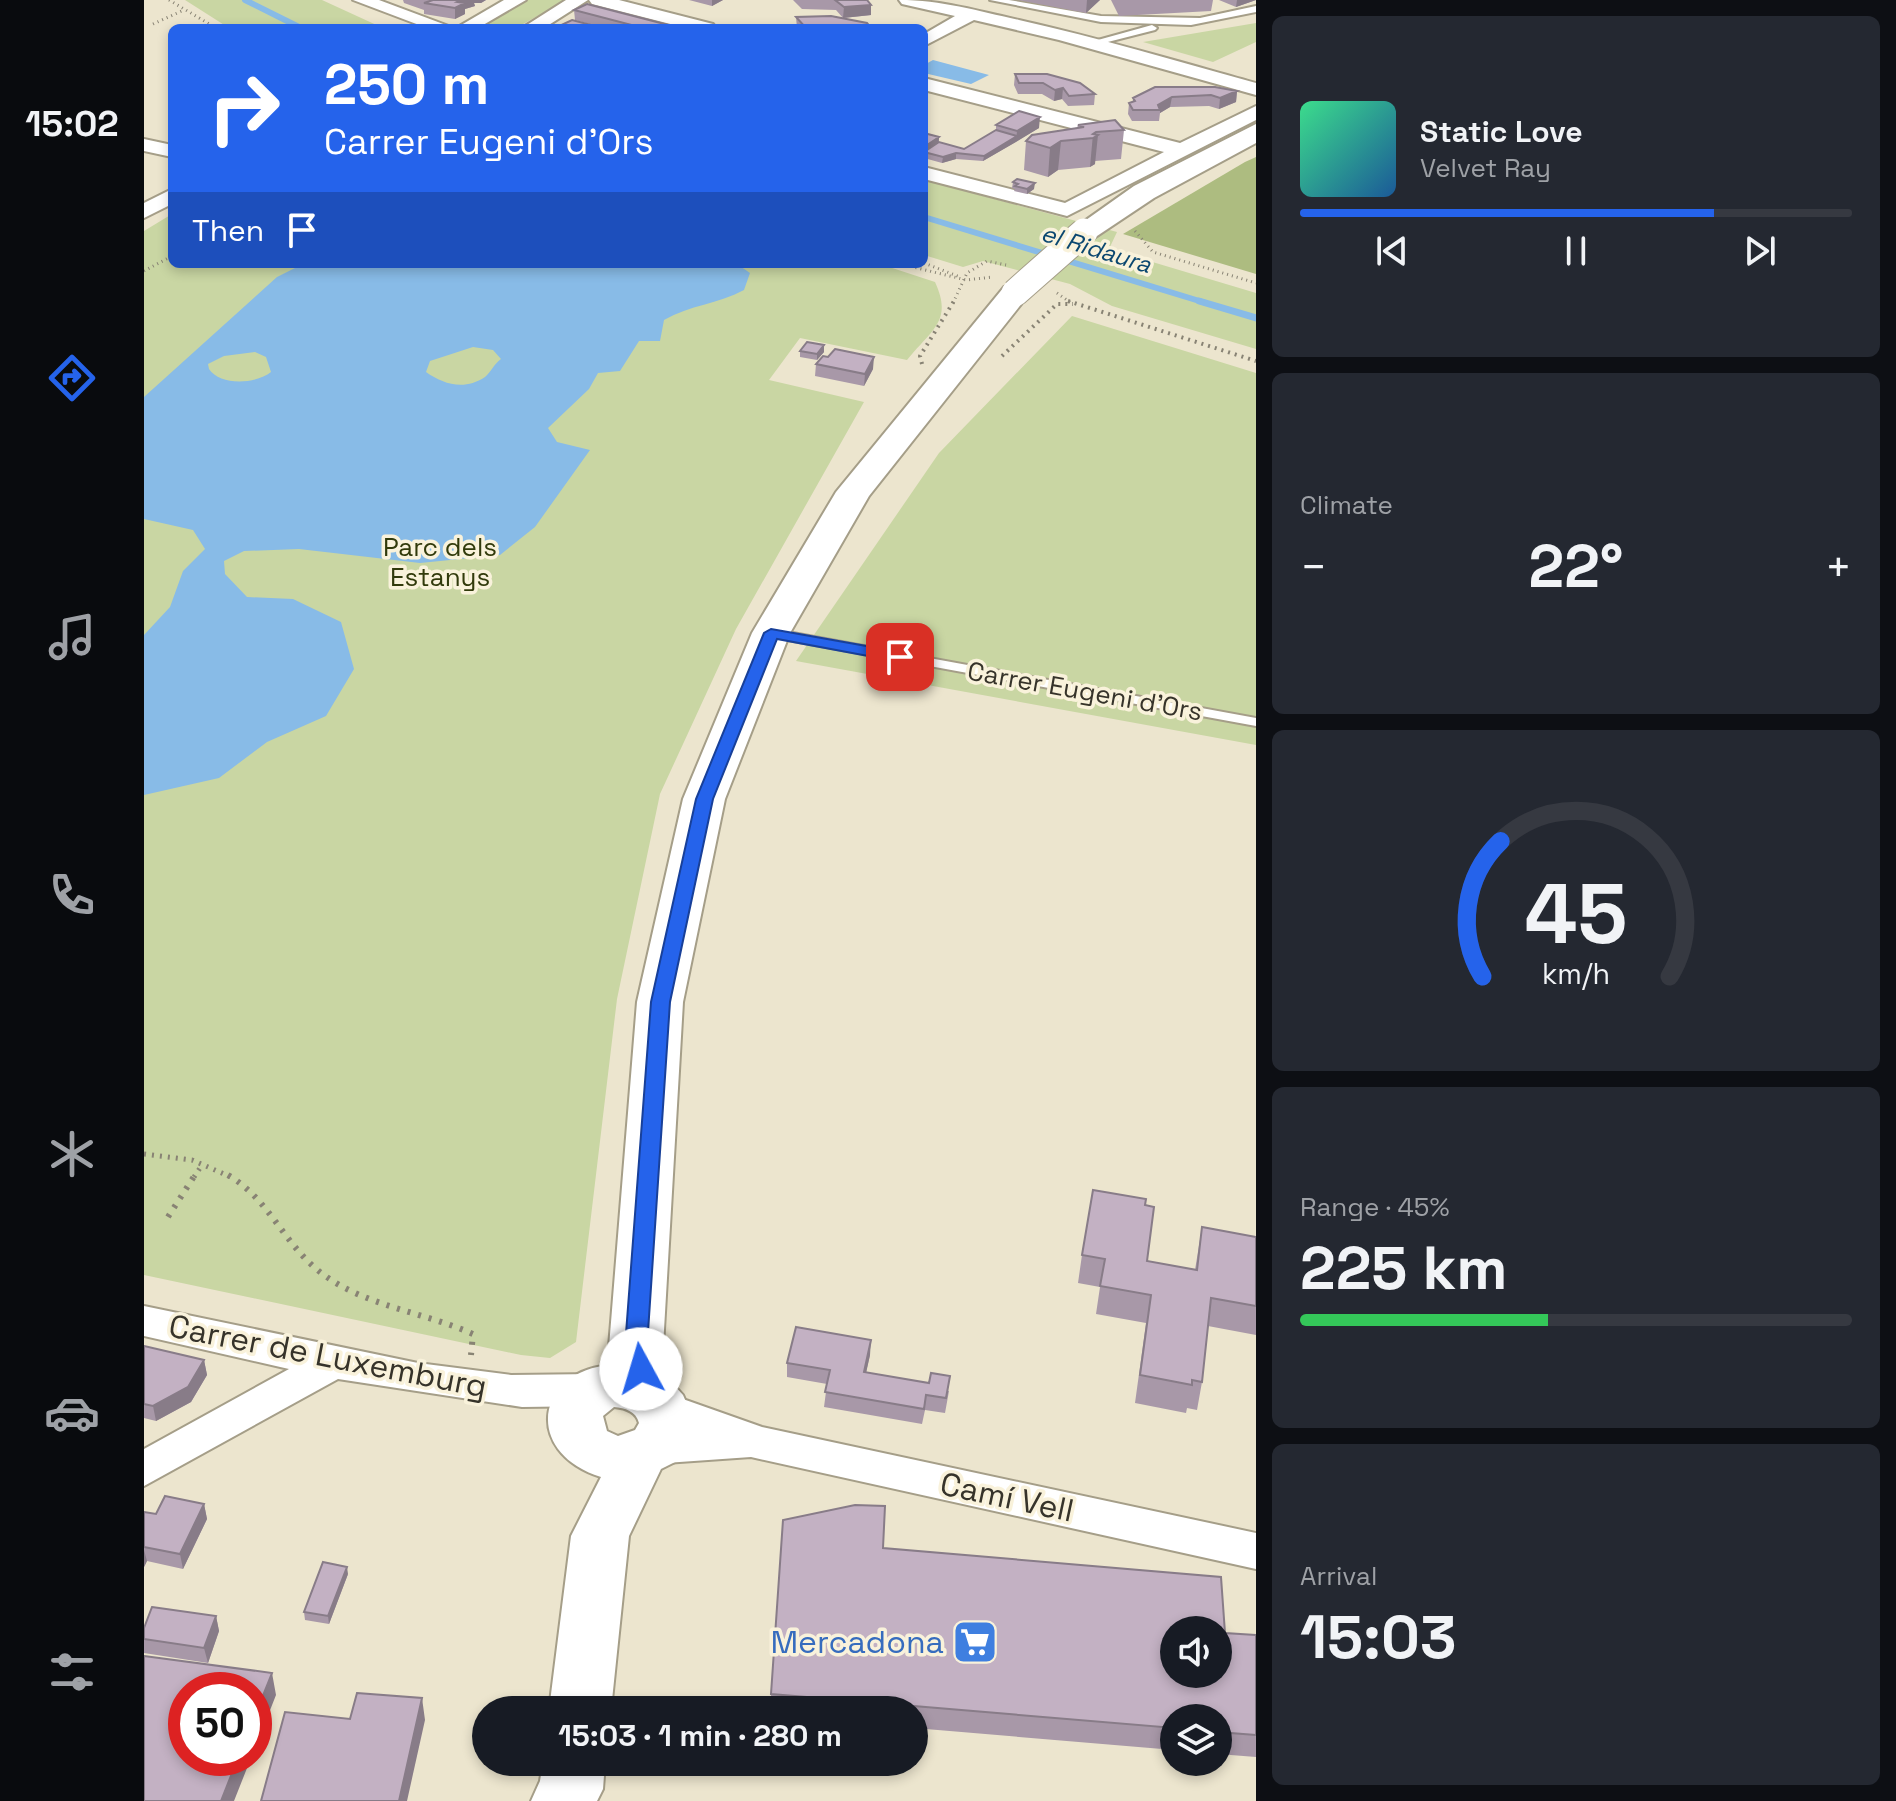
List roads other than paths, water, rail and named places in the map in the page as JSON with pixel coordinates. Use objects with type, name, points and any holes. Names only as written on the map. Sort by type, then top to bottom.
[{"type":"main road","points":[[582,1696],[600,1536],[623,1410],[660,1002],[704,799],[771,633],[854,492],[1013,280],[1075,221],[1144,192],[1256,132]]},
{"type":"street","points":[[472,24],[517,0]]},
{"type":"street","points":[[538,24],[579,0]]},
{"type":"street","points":[[598,0],[691,24]]},
{"type":"street","points":[[908,0],[1092,43],[1256,89]]},
{"type":"street","points":[[370,1],[434,24]]},
{"type":"street","points":[[928,39],[974,13]]},
{"type":"street","points":[[928,85],[1182,150]]},
{"type":"street","points":[[928,174],[1075,221],[1182,150],[1256,112]]},
{"type":"street","points":[[144,145],[168,150]]},
{"type":"street","points":[[144,212],[168,197]]},
{"type":"street","name":"Carrer de Luxemburg","points":[[144,1321],[333,1363],[623,1410]]},
{"type":"street","points":[[144,1469],[333,1363]]},
{"type":"street","name":"Camí Vell","points":[[623,1410],[759,1443],[1256,1551]]},
{"type":"lane","points":[[994,0],[1101,19],[1199,20]]},
{"type":"lane","points":[[1092,43],[1256,9]]},
{"type":"lane","points":[[1101,19],[1117,26],[1123,35]]},
{"type":"lane","name":"Carrer Eugeni d'Ors","points":[[771,633],[1256,722]]},
{"type":"water","points":[[933,60],[989,75],[971,84],[928,74],[928,63]]},
{"type":"water","points":[[295,268],[743,268],[750,273],[744,290],[664,320],[660,341],[639,341],[620,371],[598,373],[589,389],[548,428],[557,442],[590,450],[535,527],[500,555],[420,563],[299,549],[244,551],[224,561],[225,574],[247,597],[293,599],[341,622],[354,669],[326,716],[267,742],[219,778],[144,795],[144,635],[170,607],[183,571],[205,549],[193,530],[144,519],[144,397],[277,277]],"holes":[[[473,347],[493,350],[501,359],[485,377],[469,384],[439,380],[426,372],[430,361]],[[255,352],[266,357],[271,372],[248,381],[221,378],[214,375],[208,364],[224,356]]]},
{"type":"waterway","name":"el Ridaura","points":[[245,0],[293,24]]},
{"type":"waterway","name":"el Ridaura","points":[[928,218],[1206,303]]},
{"type":"waterway","name":"el Ridaura","points":[[1199,301],[1256,318]]},
{"type":"place","name":"Mercadona","points":[[975,1642]]},
{"type":"park label","name":"Parc dels Estanys","points":[[440,562]]}]
